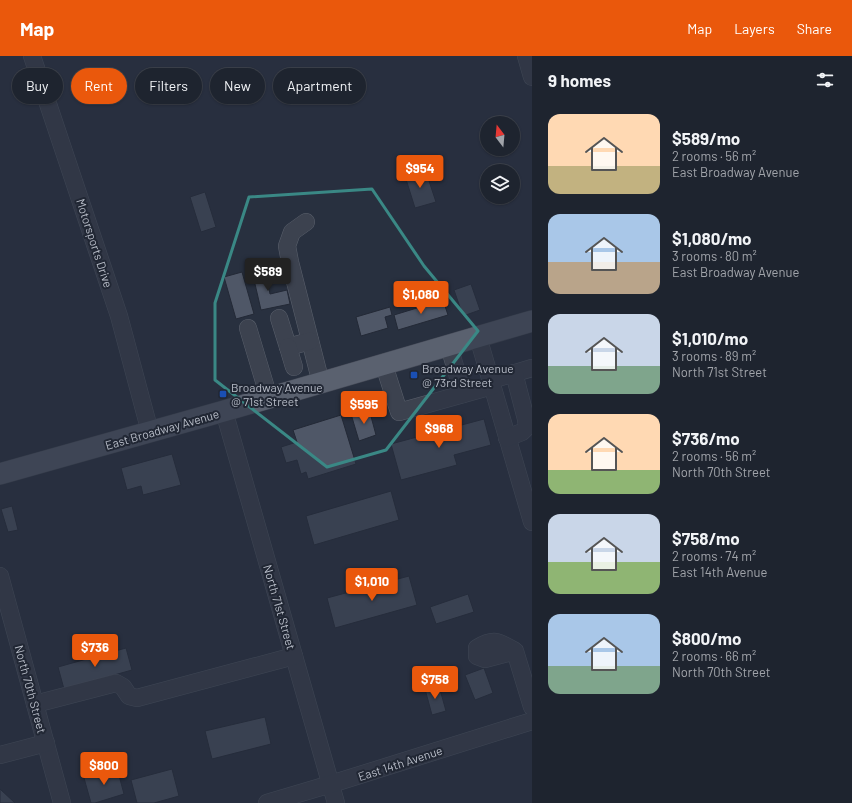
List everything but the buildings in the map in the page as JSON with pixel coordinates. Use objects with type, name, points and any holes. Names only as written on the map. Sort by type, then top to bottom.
[{"type":"main road","name":"East Broadway Avenue","points":[[0,474],[321,384],[532,321]]},
{"type":"street","name":"Motorsports Drive","points":[[32,56],[119,316],[150,432]]},
{"type":"street","points":[[526,56],[532,77]]},
{"type":"street","points":[[306,222],[292,232],[288,246],[290,262],[321,384]]},
{"type":"street","points":[[279,318],[294,367]]},
{"type":"street","points":[[248,328],[269,398]]},
{"type":"street","points":[[478,337],[532,522]]},
{"type":"street","points":[[288,347],[310,341]]},
{"type":"street","points":[[449,346],[463,394]]},
{"type":"street","points":[[384,365],[399,412],[463,394],[514,373],[532,368]]},
{"type":"street","points":[[507,438],[522,432],[527,427],[514,373]]},
{"type":"street","name":"North 71st Street","points":[[224,411],[336,803]]},
{"type":"street","name":"North 70th Street","points":[[0,576],[62,803]]},
{"type":"street","points":[[515,651],[532,707]]},
{"type":"street","points":[[35,704],[116,683],[123,687],[130,696],[137,698],[294,656]]},
{"type":"street","name":"East 14th Avenue","points":[[267,803],[532,721]]},
{"type":"street","points":[[0,755],[46,743]]},
{"type":"highlighted area","points":[[372,189],[424,266],[478,331],[386,450],[327,467],[215,380],[215,303],[249,197]]},
{"type":"place","name":"Broadway Avenue @ 73rd Street","points":[[414,375]]},
{"type":"place","name":"Broadway Avenue @ 71st Street","points":[[223,394]]}]
